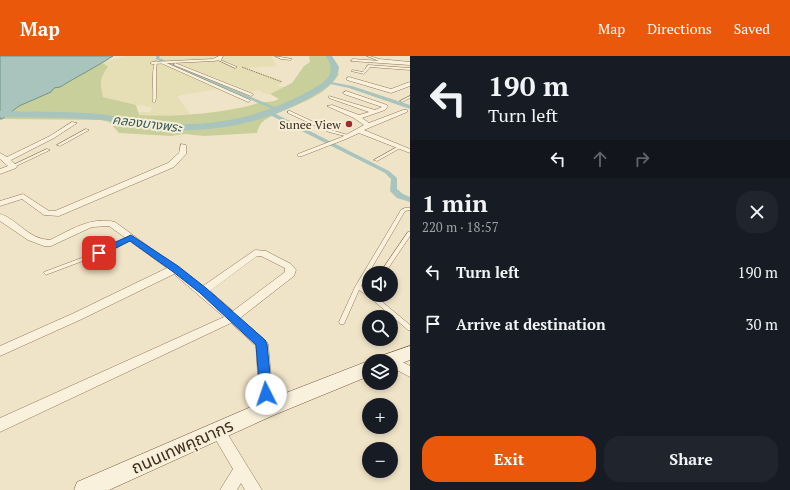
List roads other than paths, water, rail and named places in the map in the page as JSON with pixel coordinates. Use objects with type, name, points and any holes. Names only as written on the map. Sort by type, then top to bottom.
[{"type":"main road","points":[[398,358],[410,353]]},
{"type":"main road","name":"ถนนเทพคุณากร","points":[[85,490],[217,430],[362,371]]},
{"type":"street","points":[[154,63],[219,58]]},
{"type":"street","points":[[353,60],[410,64]]},
{"type":"street","points":[[348,80],[393,91],[404,84],[410,84]]},
{"type":"street","points":[[346,93],[385,106],[383,109],[358,118]]},
{"type":"street","points":[[331,97],[375,112]]},
{"type":"street","points":[[330,106],[370,125]]},
{"type":"street","points":[[300,155],[349,136],[370,125],[405,111]]},
{"type":"street","points":[[0,172],[13,166],[3,158],[46,141],[74,123]]},
{"type":"street","points":[[360,130],[410,151]]},
{"type":"street","points":[[2,201],[23,196],[47,213],[56,214],[171,165],[182,154],[183,145]]},
{"type":"street","points":[[0,217],[36,241],[44,243],[51,243],[94,223],[101,222],[112,224],[175,268],[262,344],[267,409]]},
{"type":"street","points":[[0,425],[232,318],[290,274],[291,270],[288,266],[263,253],[255,253],[203,291]]},
{"type":"street","points":[[0,351],[78,316],[175,268]]},
{"type":"street","points":[[398,366],[410,372]]},
{"type":"street","points":[[217,430],[254,490]]},
{"type":"street","points":[[228,490],[241,470]]},
{"type":"lane","points":[[276,56],[281,58],[291,58]]},
{"type":"lane","points":[[368,56],[379,60],[410,64]]},
{"type":"lane","points":[[219,58],[236,67]]},
{"type":"lane","points":[[162,62],[248,101]]},
{"type":"lane","points":[[170,62],[252,95]]},
{"type":"lane","points":[[154,63],[154,102]]},
{"type":"lane","points":[[352,71],[364,73],[369,66],[410,69]]},
{"type":"lane","points":[[400,68],[401,72]]},
{"type":"lane","points":[[401,102],[410,97]]},
{"type":"lane","points":[[289,112],[330,130],[349,136]]},
{"type":"lane","points":[[59,145],[87,130]]},
{"type":"lane","points":[[376,160],[400,147]]},
{"type":"lane","points":[[13,166],[48,150]]},
{"type":"lane","points":[[342,322],[358,287],[403,210],[410,209]]},
{"type":"lane","points":[[387,266],[410,233]]},
{"type":"lane","points":[[46,273],[110,248],[131,237]]},
{"type":"lane","points":[[358,287],[362,289]]},
{"type":"lane","points":[[380,302],[410,328]]},
{"type":"water","points":[[0,56],[113,56],[60,87],[54,88],[51,92],[19,106],[0,119]]},
{"type":"waterway","points":[[158,56],[157,58],[163,61],[279,110]]},
{"type":"waterway","name":"คลองบางพระ","points":[[0,114],[100,117],[157,126],[177,127],[198,127],[238,122],[257,118],[276,111],[294,103],[323,86],[331,79],[335,71],[335,67],[329,56]]},
{"type":"waterway","points":[[328,82],[350,87],[410,107]]},
{"type":"waterway","points":[[270,113],[387,172],[394,178],[393,189],[400,196],[410,200]]},
{"type":"place","name":"Sunee View","points":[[349,124]]}]
